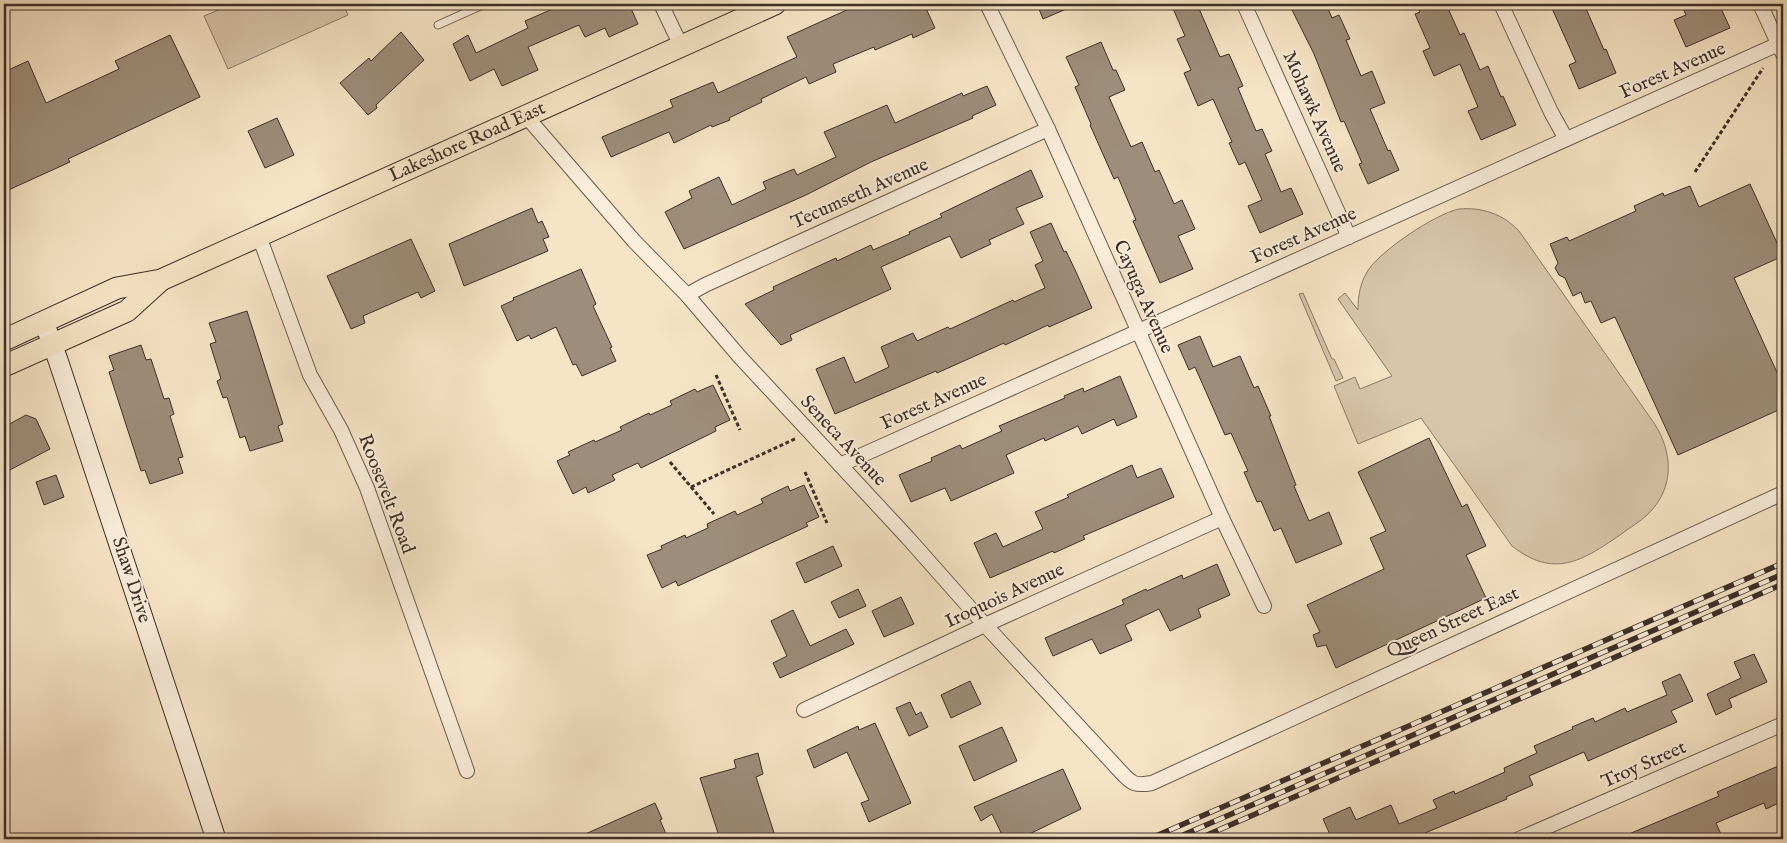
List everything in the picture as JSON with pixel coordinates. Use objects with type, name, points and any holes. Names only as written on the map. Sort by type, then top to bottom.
[{"type":"main road","name":"Lakeshore Road East","points":[[4,340],[117,288],[161,280],[775,4]]},
{"type":"main road","name":"Lakeshore Road East","points":[[4,366],[127,311],[161,280]]},
{"type":"street","points":[[661,4],[681,46]]},
{"type":"street","name":"Cayuga Avenue","points":[[987,4],[1048,129],[1222,518],[1264,606]]},
{"type":"street","name":"Mohawk Avenue","points":[[1244,4],[1349,236]]},
{"type":"street","points":[[1501,4],[1566,140]]},
{"type":"street","points":[[1760,4],[1782,47]]},
{"type":"street","name":"Forest Avenue","points":[[840,465],[1349,236],[1782,47]]},
{"type":"street","name":"Seneca Avenue","points":[[526,116],[634,241],[687,295],[738,356],[908,538],[985,625],[1129,781],[1138,785]]},
{"type":"street","name":"Tecumseth Avenue","points":[[687,295],[1048,129]]},
{"type":"street","name":"Roosevelt Road","points":[[259,236],[310,375],[341,430],[367,488],[467,771]]},
{"type":"street","name":"Shaw Drive","points":[[44,322],[53,344],[216,839]]},
{"type":"street","name":"Queen Street East","points":[[1138,785],[1152,783],[1783,493]]},
{"type":"street","name":"Iroquois Avenue","points":[[804,710],[985,625],[1222,518]]},
{"type":"street","name":"Troy Street","points":[[1519,839],[1783,724]]},
{"type":"lane","points":[[438,25],[485,4]]},
{"type":"path","points":[[1695,172],[1782,47]]},
{"type":"path","points":[[716,375],[740,430]]},
{"type":"path","points":[[691,487],[810,433]]},
{"type":"path","points":[[670,462],[714,514]]},
{"type":"path","points":[[805,472],[827,523]]},
{"type":"shaded area","points":[[233,4],[343,4],[348,15],[228,69],[204,16]]},
{"type":"shaded area","points":[[1459,209],[1476,209],[1492,213],[1506,220],[1519,231],[1654,423],[1665,446],[1668,458],[1667,481],[1657,504],[1638,522],[1606,544],[1580,559],[1568,563],[1541,562],[1527,556],[1512,546],[1421,418],[1358,444],[1334,386],[1355,377],[1360,389],[1392,376],[1338,299],[1345,293],[1358,310],[1359,294],[1366,274],[1385,252],[1423,225]]},
{"type":"shaded area","points":[[1303,293],[1332,359],[1334,359],[1343,378],[1336,381],[1299,294]]},
{"type":"building","points":[[564,4],[629,4],[638,24],[609,37],[605,28],[585,37],[579,25],[528,47],[538,70],[502,86],[494,69],[470,81],[453,44],[468,35],[476,53],[528,28],[525,21]]},
{"type":"building","points":[[860,4],[924,4],[935,28],[913,38],[912,34],[875,50],[874,47],[833,64],[836,72],[809,84],[806,77],[761,99],[762,102],[729,118],[730,120],[712,127],[711,125],[674,143],[669,132],[611,157],[602,137],[673,107],[670,100],[713,82],[718,93],[797,57],[787,37]]},
{"type":"building","points":[[1037,4],[1078,4],[1043,19]]},
{"type":"building","points":[[1171,4],[1197,4],[1220,57],[1229,54],[1243,86],[1238,88],[1256,131],[1262,129],[1272,151],[1265,154],[1281,192],[1291,188],[1303,214],[1260,233],[1248,206],[1262,200],[1245,162],[1239,165],[1229,143],[1232,142],[1213,99],[1198,106],[1184,73],[1191,70],[1177,39],[1185,36]]},
{"type":"building","points":[[1289,4],[1326,4],[1332,18],[1339,15],[1350,39],[1346,40],[1361,76],[1372,71],[1385,103],[1370,109],[1388,151],[1390,150],[1399,170],[1368,184],[1359,164],[1362,163],[1344,121],[1341,122],[1314,54]]},
{"type":"building","points":[[1416,4],[1446,4],[1460,35],[1464,33],[1480,70],[1488,66],[1501,97],[1503,96],[1516,125],[1481,140],[1468,111],[1478,107],[1460,64],[1434,76],[1423,51],[1430,48],[1415,14],[1420,12]]},
{"type":"building","points":[[1550,4],[1584,4],[1616,73],[1579,89],[1569,65],[1576,62]]},
{"type":"building","points":[[1681,4],[1719,4],[1730,28],[1686,47],[1674,20],[1686,15]]},
{"type":"building","points":[[401,32],[424,60],[376,105],[377,108],[368,115],[340,83],[369,58],[371,61]]},
{"type":"building","points":[[170,35],[200,97],[68,159],[70,162],[4,192],[4,72],[28,61],[46,103],[119,69],[115,61]]},
{"type":"building","points":[[1101,42],[1113,70],[1116,70],[1125,90],[1109,97],[1131,147],[1142,142],[1155,172],[1159,170],[1174,204],[1182,200],[1195,229],[1178,236],[1193,269],[1160,283],[1133,221],[1136,220],[1118,177],[1114,179],[1090,125],[1075,87],[1079,85],[1066,57]]},
{"type":"building","points":[[987,86],[996,105],[972,116],[973,118],[871,162],[806,195],[684,249],[665,212],[692,198],[689,191],[719,177],[732,205],[766,189],[763,182],[794,169],[797,175],[836,157],[824,132],[887,105],[895,123],[962,93],[963,96]]},
{"type":"building","points":[[277,118],[294,155],[265,168],[248,131]]},
{"type":"building","points":[[1031,170],[1043,197],[1016,208],[1024,224],[989,240],[991,244],[961,258],[950,236],[881,267],[891,289],[790,335],[792,340],[781,345],[745,304],[774,290],[773,287],[836,258],[837,261],[871,245],[873,250],[910,234],[909,232],[942,217],[940,214]]},
{"type":"building","points":[[1750,184],[1783,256],[1734,278],[1780,379],[1783,378],[1783,408],[1678,455],[1615,317],[1601,323],[1591,301],[1585,303],[1581,292],[1573,296],[1565,278],[1559,275],[1555,268],[1558,263],[1550,244],[1567,237],[1569,241],[1636,211],[1634,206],[1663,193],[1664,196],[1690,186],[1699,207]]},
{"type":"building","points":[[532,208],[538,223],[542,221],[549,237],[543,239],[548,251],[464,286],[449,244]]},
{"type":"building","points":[[1051,223],[1092,308],[835,414],[816,369],[844,357],[855,383],[889,367],[881,347],[913,333],[917,341],[948,327],[950,329],[1013,300],[1014,302],[1045,288],[1035,265],[1043,261],[1030,232]]},
{"type":"building","points":[[411,239],[435,291],[421,298],[418,292],[363,316],[365,323],[351,329],[327,276]]},
{"type":"building","points":[[581,269],[596,304],[593,306],[612,347],[610,348],[616,361],[582,376],[576,364],[573,365],[556,327],[531,339],[529,335],[517,341],[501,306],[514,300],[513,298]]},
{"type":"building","points":[[247,311],[283,424],[278,426],[283,441],[250,451],[245,436],[240,438],[227,397],[223,398],[217,381],[221,379],[210,344],[216,342],[209,323]]},
{"type":"building","points":[[1200,336],[1213,367],[1240,356],[1254,388],[1258,386],[1271,416],[1269,416],[1296,485],[1294,486],[1309,521],[1329,512],[1342,544],[1296,563],[1281,528],[1274,531],[1261,501],[1257,502],[1244,472],[1248,471],[1231,433],[1225,435],[1195,367],[1189,370],[1178,345]]},
{"type":"building","points":[[141,345],[146,360],[151,359],[164,399],[169,398],[174,414],[170,416],[183,457],[178,458],[183,473],[150,484],[145,470],[141,471],[109,372],[114,370],[109,356]]},
{"type":"building","points":[[1120,376],[1137,417],[1117,426],[1114,419],[1082,434],[1078,426],[1045,441],[1044,438],[1006,455],[1014,473],[951,501],[945,488],[911,502],[899,475],[932,461],[931,458],[960,445],[962,449],[1002,431],[999,426],[1065,398],[1064,396],[1083,388],[1084,392]]},
{"type":"building","points":[[713,385],[730,420],[715,427],[716,431],[641,468],[638,463],[612,475],[615,480],[588,493],[586,487],[573,494],[557,461],[570,455],[568,452],[622,430],[620,427],[649,413],[650,415],[672,405],[670,401],[695,389],[697,392]]},
{"type":"building","points":[[26,415],[36,419],[50,449],[4,473],[4,427]]},
{"type":"building","points":[[1429,438],[1462,507],[1467,504],[1486,546],[1466,555],[1486,598],[1336,668],[1326,645],[1317,647],[1313,635],[1320,632],[1307,605],[1384,569],[1370,538],[1386,531],[1358,472]]},
{"type":"building","points":[[1132,465],[1137,478],[1161,468],[1174,497],[1083,536],[1085,539],[1054,553],[1053,551],[990,578],[974,543],[996,533],[1003,547],[1043,529],[1035,512]]},
{"type":"building","points":[[56,475],[64,497],[44,505],[36,482]]},
{"type":"building","points":[[804,485],[819,517],[806,523],[808,526],[678,586],[676,581],[662,588],[647,555],[662,549],[661,546],[685,535],[686,538],[708,528],[707,524],[735,511],[737,515],[763,503],[761,499],[788,486],[790,491]]},
{"type":"building","points":[[833,546],[842,566],[805,583],[796,563]]},
{"type":"building","points":[[1217,564],[1230,595],[1198,609],[1201,617],[1170,631],[1159,609],[1125,625],[1132,640],[1100,654],[1092,639],[1053,656],[1045,638],[1124,604],[1122,600],[1146,589],[1147,591],[1182,575],[1183,579]]},
{"type":"building","points":[[858,589],[866,606],[839,618],[831,602]]},
{"type":"building","points":[[901,597],[914,624],[884,637],[872,611]]},
{"type":"building","points":[[793,610],[810,646],[846,629],[854,644],[780,678],[773,663],[787,656],[771,621]]},
{"type":"building","points":[[1754,654],[1767,682],[1729,699],[1732,707],[1716,715],[1707,694],[1741,678],[1734,662]]},
{"type":"building","points":[[1680,674],[1693,701],[1671,711],[1677,722],[1588,761],[1584,752],[1529,776],[1533,785],[1506,797],[1507,799],[1425,833],[1428,839],[1332,839],[1323,819],[1350,807],[1356,820],[1391,805],[1399,824],[1437,808],[1433,800],[1454,791],[1455,794],[1505,772],[1504,768],[1537,753],[1534,746],[1573,729],[1572,727],[1593,718],[1595,722],[1625,708],[1627,712],[1667,695],[1662,682]]},
{"type":"building","points":[[970,681],[981,704],[951,718],[941,695]]},
{"type":"building","points":[[910,702],[916,715],[921,712],[928,727],[909,736],[896,708]]},
{"type":"building","points":[[875,723],[911,803],[869,822],[861,803],[869,800],[847,752],[814,768],[807,750],[858,726],[859,730]]},
{"type":"building","points":[[1002,727],[1017,761],[974,781],[959,746]]},
{"type":"building","points":[[758,753],[763,774],[756,777],[776,839],[720,839],[700,778],[736,768],[734,760]]},
{"type":"building","points":[[1783,764],[1783,801],[1766,809],[1764,803],[1716,823],[1723,839],[1617,839],[1719,796],[1717,792]]},
{"type":"building","points":[[1063,769],[1081,809],[1019,839],[1004,839],[992,814],[981,821],[974,807]]},
{"type":"building","points":[[655,803],[662,819],[660,820],[666,834],[663,835],[665,839],[574,839]]},
{"type":"railway","points":[[1149,839],[1783,563]]},
{"type":"railway","points":[[1174,839],[1783,574]]},
{"type":"railway","points":[[1198,839],[1783,584]]}]
